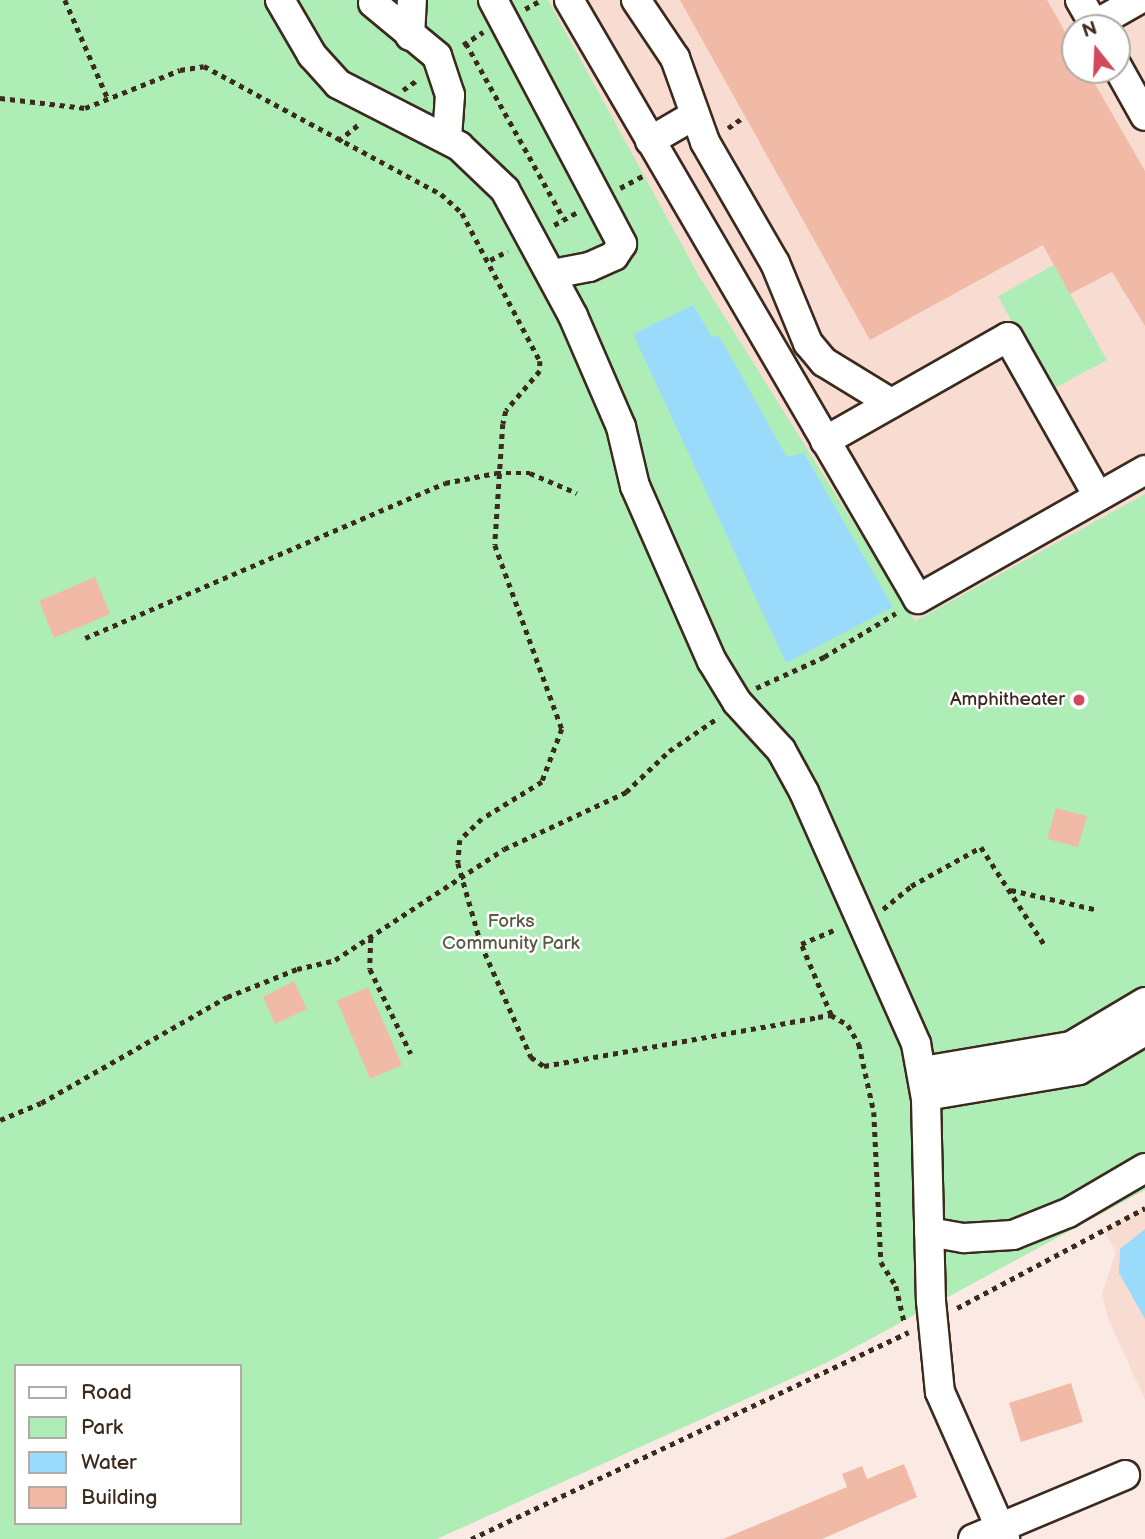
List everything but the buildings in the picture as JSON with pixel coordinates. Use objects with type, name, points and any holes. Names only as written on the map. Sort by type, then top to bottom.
[{"type":"street","points":[[280,0],[313,55],[338,84],[447,138],[505,190],[553,274],[621,427],[635,486],[712,661],[737,702],[794,772],[906,1014],[925,1084],[929,1232],[940,1392],[1002,1533]]},
{"type":"street","points":[[410,36],[412,0]]},
{"type":"street","points":[[569,0],[918,599],[1145,470]]},
{"type":"street","points":[[636,0],[675,58],[693,116],[775,262],[808,343],[841,372],[891,403]]},
{"type":"street","points":[[1116,14],[1138,0]]},
{"type":"street","points":[[373,3],[437,56],[450,95],[447,138]]},
{"type":"street","points":[[492,14],[622,244],[614,256],[589,267],[553,274]]},
{"type":"street","points":[[1127,84],[1145,116]]},
{"type":"street","points":[[650,141],[693,116]]},
{"type":"street","points":[[825,441],[1007,337],[1098,496]]},
{"type":"street","points":[[799,396],[841,372]]},
{"type":"street","points":[[925,1084],[1070,1046],[1145,1002]]},
{"type":"street","points":[[925,1084],[1079,1070],[1145,1031]]},
{"type":"street","points":[[929,1232],[964,1238],[1013,1235],[1068,1213],[1145,1168]]},
{"type":"street","points":[[973,1539],[1002,1533],[1125,1475]]},
{"type":"path","points":[[65,0],[109,101]]},
{"type":"path","points":[[458,48],[466,43],[492,14]]},
{"type":"path","points":[[466,43],[564,219]]},
{"type":"path","points":[[0,97],[85,108],[109,101],[180,70],[204,66],[451,202],[491,261],[540,365],[506,411],[496,472],[496,556],[560,718],[562,736],[542,782],[482,819],[460,840],[460,875],[481,944],[531,1058],[539,1064],[558,1066],[831,1015]]},
{"type":"path","points":[[398,94],[424,75]]},
{"type":"path","points":[[338,142],[366,119]]},
{"type":"path","points":[[610,194],[650,172]]},
{"type":"path","points":[[544,231],[588,206]]},
{"type":"path","points":[[491,261],[519,244]]},
{"type":"path","points":[[85,638],[300,541],[445,483],[496,472],[530,473],[577,493]]},
{"type":"path","points":[[0,1120],[41,1102],[228,997],[286,972],[335,960],[460,875],[626,792],[669,751],[737,702],[918,599]]},
{"type":"path","points":[[911,1343],[896,1286],[880,1255],[874,1112],[859,1044],[848,1025],[831,1015],[801,944],[892,905],[911,886],[976,848],[987,852],[1044,944]]},
{"type":"path","points":[[1011,890],[1098,910]]},
{"type":"path","points":[[372,937],[370,969],[411,1054]]},
{"type":"path","points":[[947,1313],[1145,1208]]},
{"type":"path","points":[[471,1539],[917,1328]]},
{"type":"shaded area","points":[[460,0],[1145,0],[1145,522],[913,656]]},
{"type":"shaded area","points":[[1145,1207],[1145,1400],[1108,1318],[1102,1293],[1116,1252],[1104,1230]]},
{"type":"green space","name":"Forks Community Park","points":[[0,0],[548,0],[699,276],[915,621],[1145,494],[1145,1190],[828,1362],[437,1539],[0,1539]]},
{"type":"green space","points":[[1054,265],[1107,360],[1049,391],[998,296]]},
{"type":"water","points":[[693,305],[712,337],[719,336],[787,457],[804,453],[893,607],[786,663],[633,334]]},
{"type":"water","points":[[1145,1229],[1145,1319],[1119,1273],[1120,1249]]},
{"type":"place","name":"Amphitheater","points":[[1079,700]]}]
